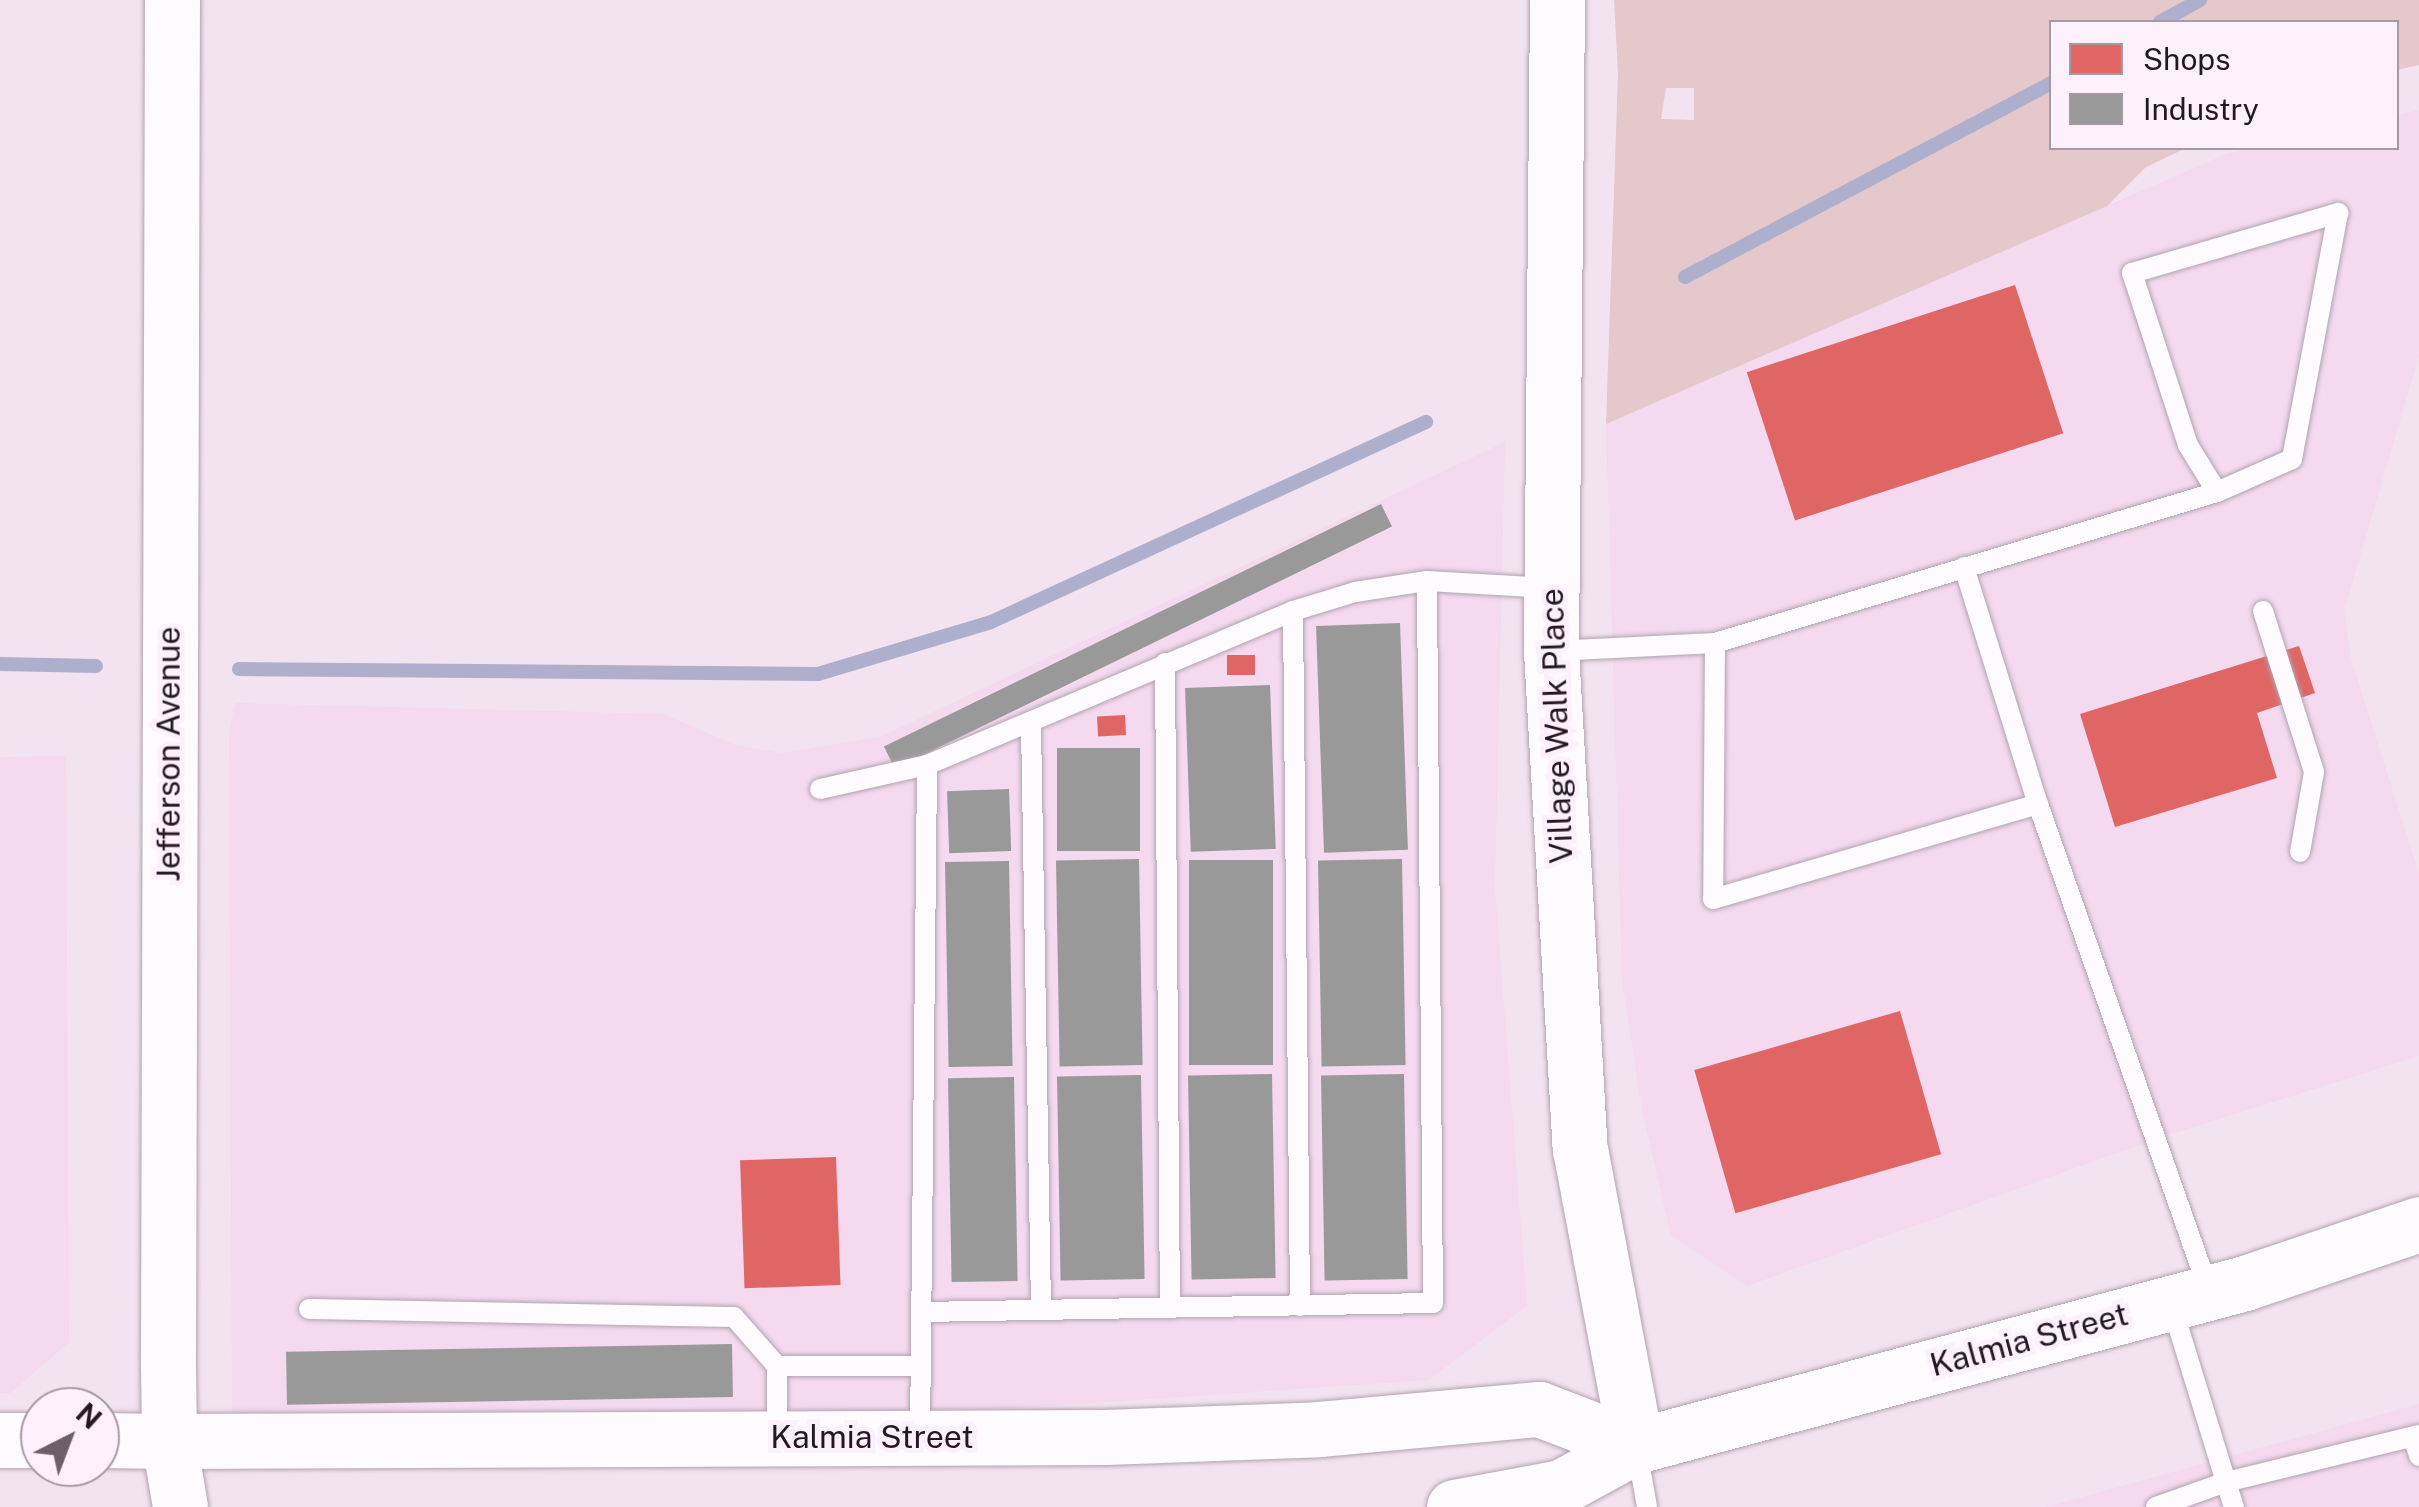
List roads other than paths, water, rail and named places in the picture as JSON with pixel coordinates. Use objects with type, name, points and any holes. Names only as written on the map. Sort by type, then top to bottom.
[{"type":"main road","name":"Jefferson Avenue","points":[[172,0],[169,1441],[180,1507]]},
{"type":"main road","name":"Village Walk Place","points":[[1558,0],[1551,651],[1580,1149],[1636,1446]]},
{"type":"main road","name":"Kalmia Street","points":[[1454,1507],[1561,1486],[1636,1446],[2190,1297],[2419,1224]]},
{"type":"main road","name":"Kalmia Street","points":[[120,1440],[1320,1430],[1539,1408],[1636,1446]]},
{"type":"lane","points":[[1551,651],[1715,642],[2217,492],[2292,459],[2338,212],[2132,273],[2188,444],[2217,492]]},
{"type":"lane","points":[[1964,567],[2190,1297],[2234,1507]]},
{"type":"lane","points":[[921,1312],[1433,1303],[1427,581]]},
{"type":"lane","points":[[820,789],[927,765],[1165,664],[1294,612],[1356,592],[1427,581],[1550,588]]},
{"type":"lane","points":[[2263,611],[2314,772],[2300,852]]},
{"type":"lane","points":[[1294,612],[1300,1306]]},
{"type":"lane","points":[[1715,642],[1709,778],[1713,899],[2038,804]]},
{"type":"lane","points":[[1165,664],[1170,1308]]},
{"type":"lane","points":[[1031,724],[1041,1310]]},
{"type":"lane","points":[[920,1436],[927,765]]},
{"type":"lane","points":[[308,1309],[734,1317],[777,1366],[776,1437]]},
{"type":"lane","points":[[777,1366],[920,1366]]},
{"type":"lane","points":[[2156,1507],[2226,1482],[2417,1442]]},
{"type":"lane","points":[[1636,1446],[1647,1507]]},
{"type":"waterway","points":[[2164,20],[2200,0]]},
{"type":"waterway","points":[[1685,277],[2049,85]]},
{"type":"waterway","points":[[239,669],[818,674],[991,622],[1426,422]]},
{"type":"waterway","points":[[0,664],[96,666]]}]
